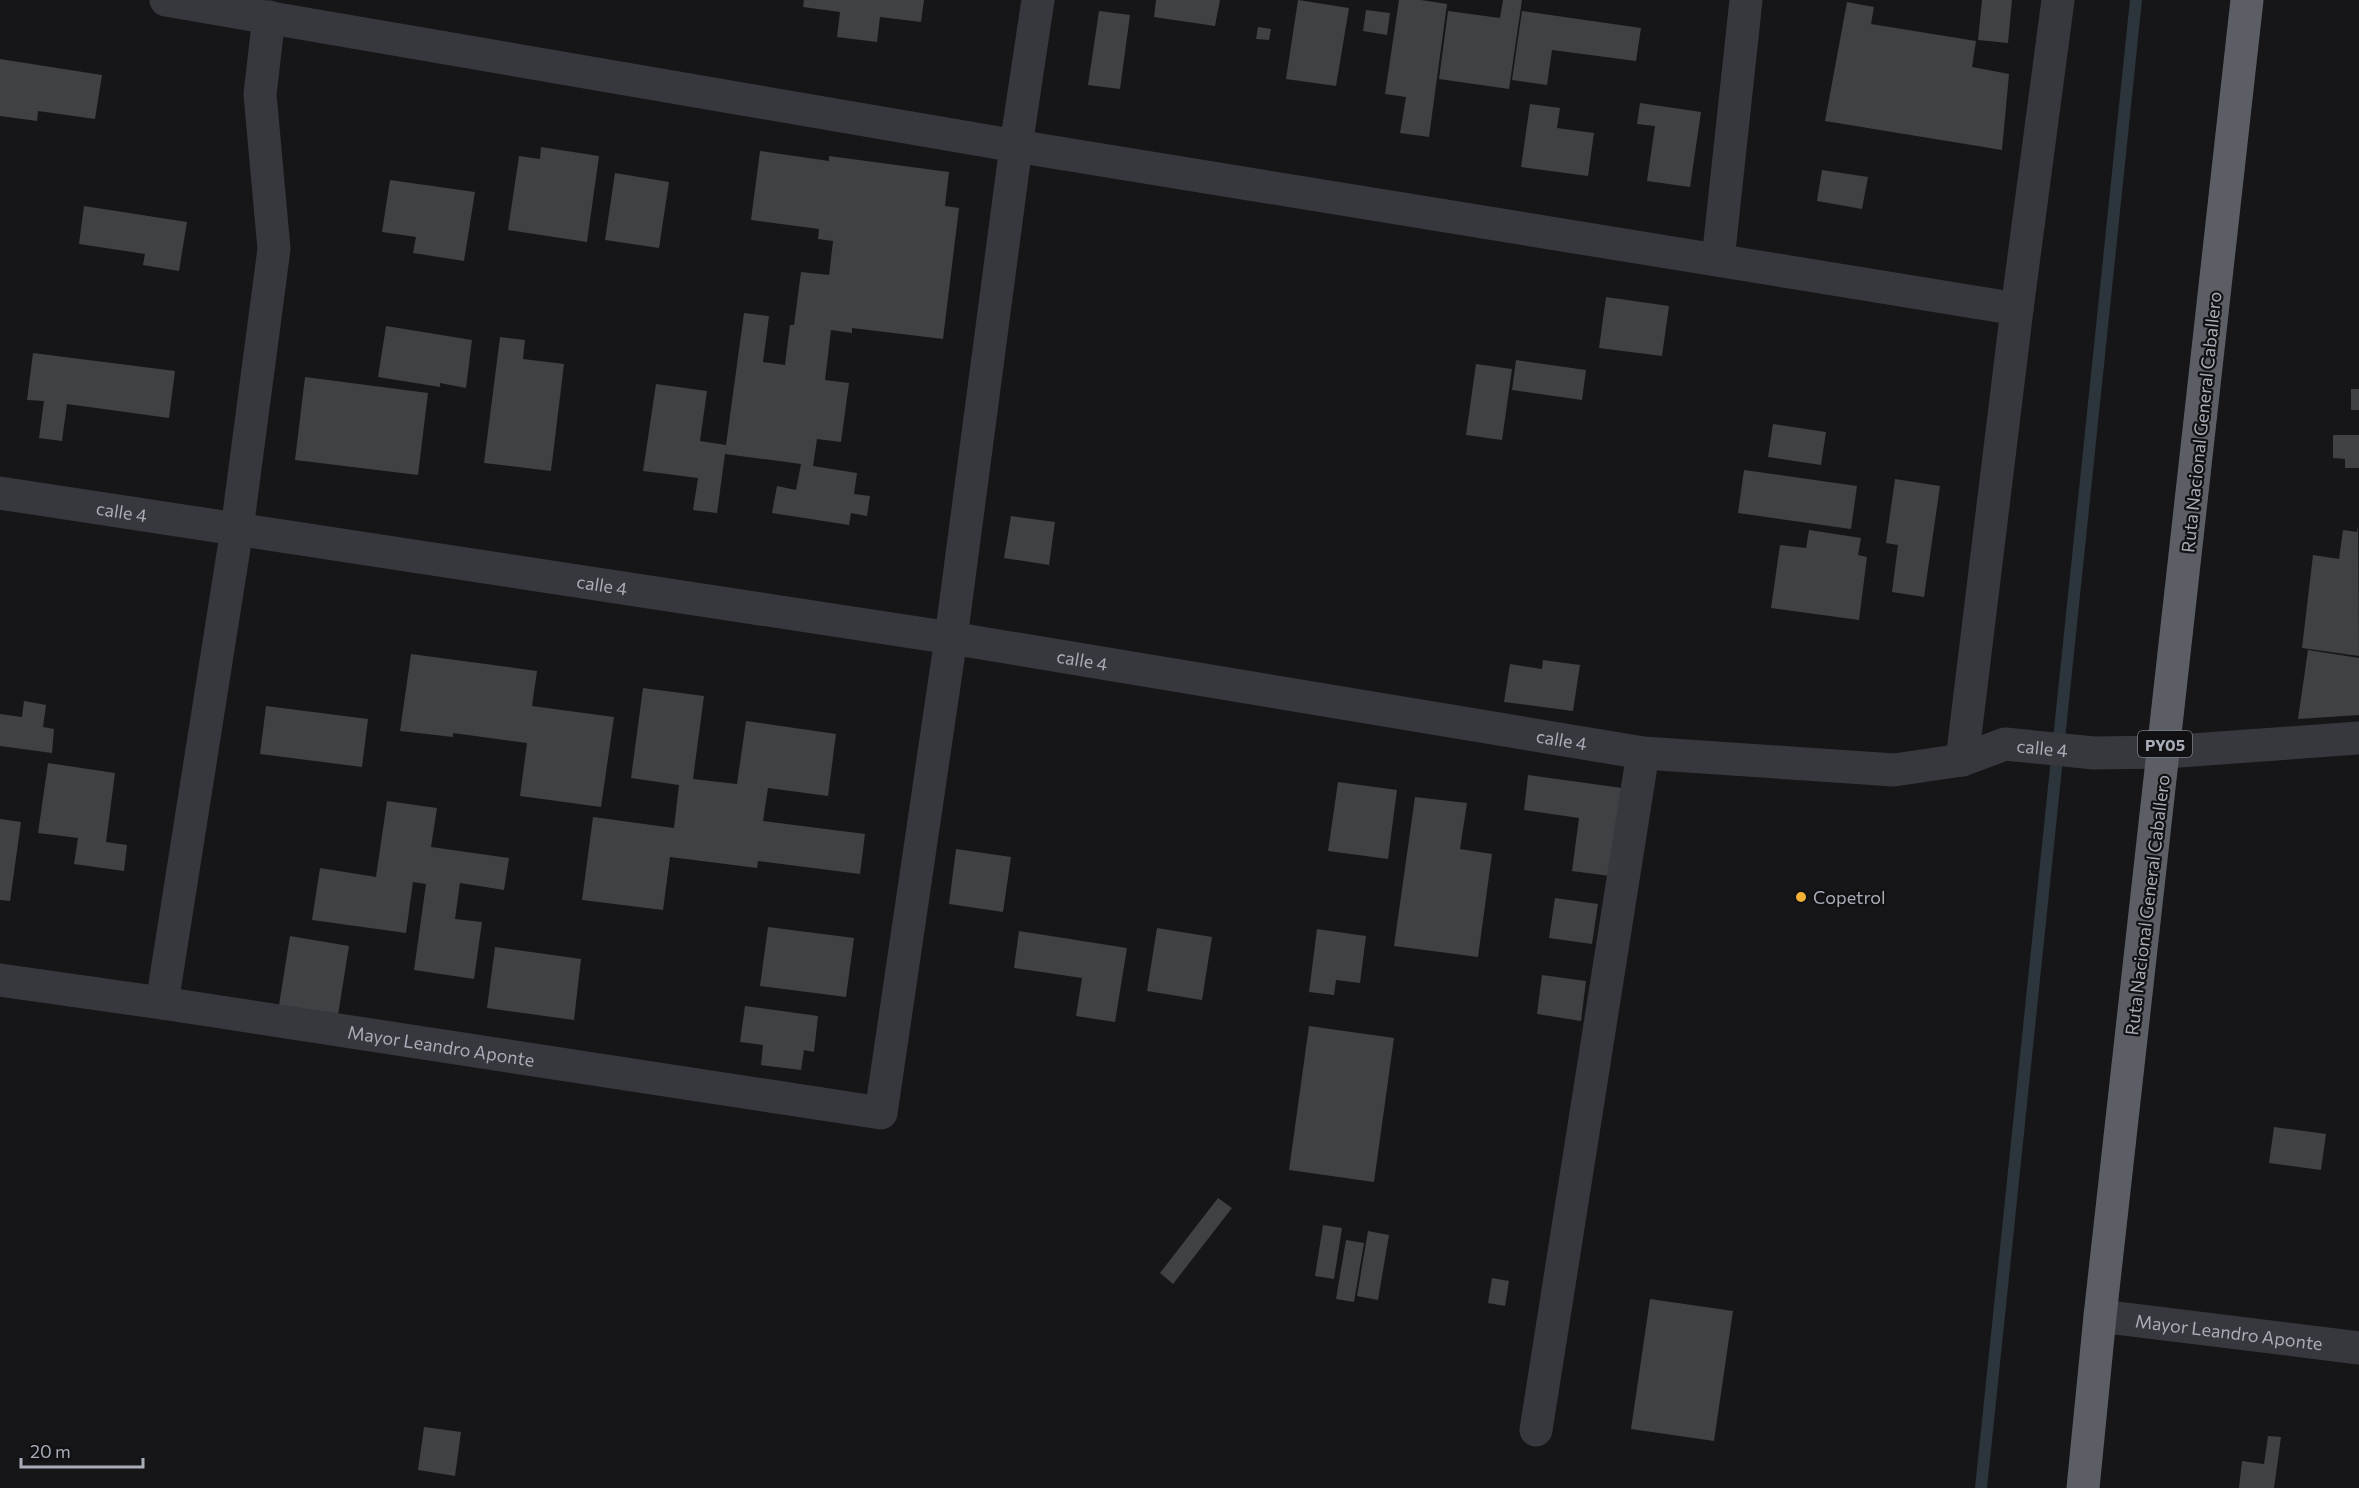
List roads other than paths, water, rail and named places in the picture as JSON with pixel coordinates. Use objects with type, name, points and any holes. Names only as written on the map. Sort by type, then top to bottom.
[{"type":"highway","name":"Ruta Nacional General Caballero","points":[[2083,1488],[2100,1317],[2247,0]]},
{"type":"street","points":[[166,0],[1016,146],[2017,309]]},
{"type":"street","points":[[951,638],[1016,146],[1038,0]]},
{"type":"street","points":[[1718,260],[1746,0]]},
{"type":"street","points":[[1962,760],[2017,309],[2058,0]]},
{"type":"street","points":[[162,1003],[237,529],[274,249],[260,94],[269,17]]},
{"type":"street","name":"calle 4","points":[[0,493],[951,638],[1643,753],[1894,771],[1962,760],[2006,744],[2094,753],[2164,752],[2359,738]]},
{"type":"street","name":"Mayor Leandro Aponte","points":[[0,980],[881,1113],[951,638]]},
{"type":"street","points":[[1536,1430],[1643,753]]},
{"type":"street","name":"Mayor Leandro Aponte","points":[[2100,1317],[2359,1348]]},
{"type":"waterway","points":[[1981,1488],[2136,0]]},
{"type":"place","name":"Copetrol","points":[[1801,897]]}]
